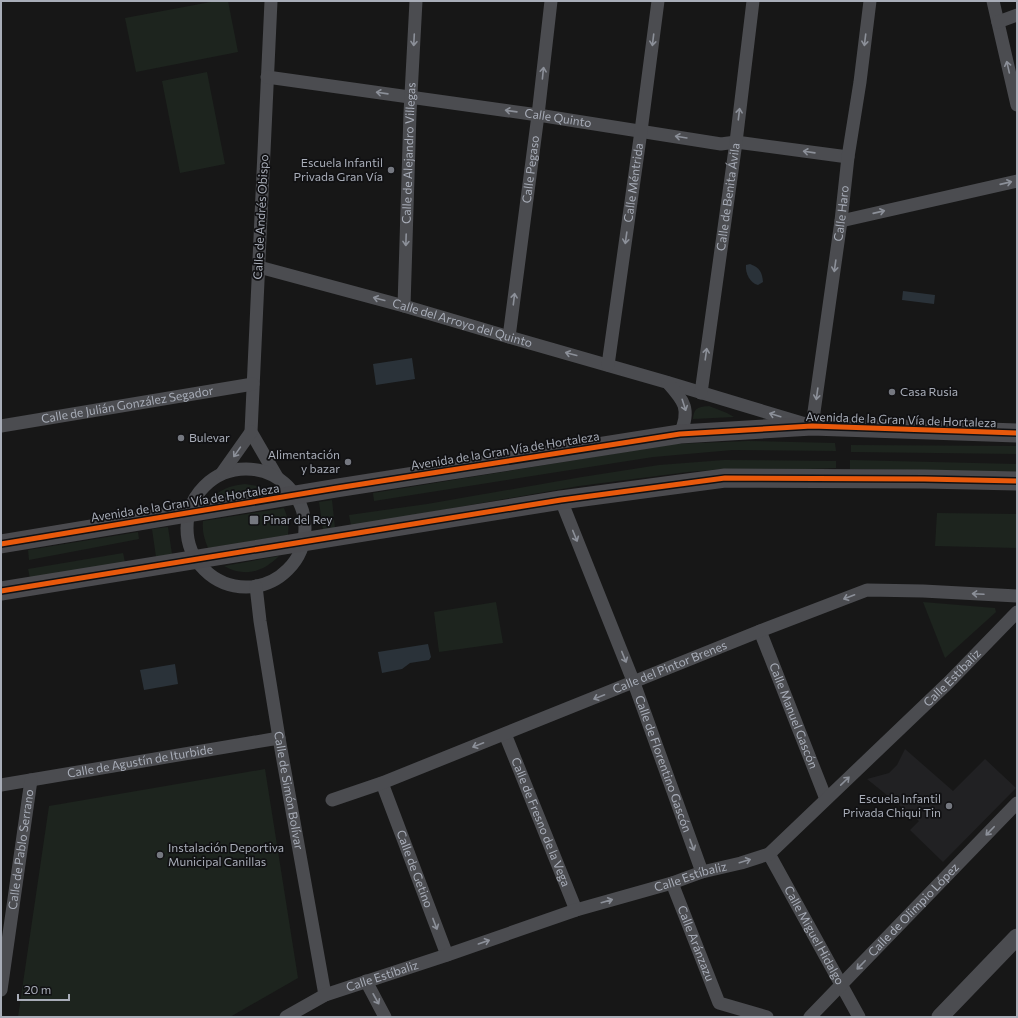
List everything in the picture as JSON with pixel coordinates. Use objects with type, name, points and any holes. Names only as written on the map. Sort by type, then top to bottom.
[{"type":"main road","name":"Avenida de la Gran Vía de Hortaleza","points":[[1,544],[680,434],[812,426],[1017,433]]},
{"type":"main road","points":[[1,591],[561,500],[725,478],[924,479],[1017,482]]},
{"type":"street","name":"Calle de Andrés Obispo","points":[[251,432],[270,1]]},
{"type":"street","name":"Calle de Alejandro Villegas","points":[[404,306],[411,97],[416,1]]},
{"type":"street","name":"Calle Pegaso","points":[[509,337],[538,116],[551,1]]},
{"type":"street","name":"Calle Méntrida","points":[[608,365],[658,1]]},
{"type":"street","name":"Calle de Benita Ávila","points":[[701,393],[736,142],[753,1]]},
{"type":"street","name":"Calle Haro","points":[[812,426],[870,1]]},
{"type":"street","points":[[993,1],[1017,105]]},
{"type":"street","points":[[998,22],[1017,16]]},
{"type":"street","name":"Calle Quinto","points":[[267,77],[411,97],[721,144],[736,142],[848,157]]},
{"type":"street","points":[[841,221],[1017,181]]},
{"type":"street","name":"Calle del Arroyo del Quinto","points":[[259,267],[404,306],[812,426]]},
{"type":"street","name":"Calle del Arroyo del Quinto","points":[[666,382],[682,398],[686,410],[685,424],[680,434]]},
{"type":"street","name":"Calle de Julián González Segador","points":[[1,426],[253,384]]},
{"type":"street","points":[[222,473],[251,432],[277,477]]},
{"type":"street","points":[[238,468],[255,469],[277,477],[288,484],[296,495],[302,509],[304,525],[303,542],[298,557],[283,575],[256,586],[238,588],[222,583],[209,576],[196,560],[190,548],[188,529],[189,513],[202,489],[222,473],[238,468]]},
{"type":"street","name":"Calle de Florentino Gascón","points":[[561,500],[634,683],[702,872]]},
{"type":"street","name":"Calle de Simón Bolívar","points":[[256,586],[260,621],[279,738],[325,995]]},
{"type":"street","name":"Calle del Pintor Brenes","points":[[332,800],[382,783],[634,683],[760,631],[867,590],[923,591],[1017,596]]},
{"type":"street","name":"Calle Estíbaliz","points":[[286,1017],[325,995],[447,955],[576,910],[672,883],[702,872],[741,863],[769,854],[949,682],[1017,612]]},
{"type":"street","name":"Calle Manuel Gascón","points":[[760,631],[826,799]]},
{"type":"street","name":"Calle de Fresno de la Vega","points":[[506,734],[576,910]]},
{"type":"street","name":"Calle de Agustín de Iturbide","points":[[1,785],[279,738]]},
{"type":"street","name":"Calle de Pablo Serrano","points":[[1,990],[31,780]]},
{"type":"street","name":"Calle de Getino","points":[[382,783],[447,955]]},
{"type":"street","name":"Calle de Olimpio López","points":[[810,1017],[1017,803]]},
{"type":"street","name":"Calle Miguel Hidalgo","points":[[769,854],[859,1017]]},
{"type":"street","name":"Calle Aránzazu","points":[[672,883],[719,1003],[767,1017]]},
{"type":"street","points":[[940,1017],[1017,937]]},
{"type":"street","points":[[366,981],[386,1017]]},
{"type":"shaded area","points":[[216,1],[228,1],[238,52],[136,72],[125,18]]},
{"type":"shaded area","points":[[207,72],[225,164],[180,173],[162,81]]},
{"type":"shaded area","points":[[750,264],[756,267],[761,273],[763,282],[758,285],[750,280],[747,274],[746,265]]},
{"type":"shaded area","points":[[903,291],[935,295],[934,304],[902,300]]},
{"type":"shaded area","points":[[412,358],[415,379],[376,385],[373,364]]},
{"type":"shaded area","points":[[709,406],[734,417],[693,419],[698,408]]},
{"type":"shaded area","points":[[748,441],[835,443],[836,451],[733,450],[653,457],[374,501],[373,493],[674,444]]},
{"type":"shaded area","points":[[851,445],[1017,446],[1017,454],[851,452]]},
{"type":"shaded area","points":[[724,460],[836,461],[836,468],[787,470],[723,469],[688,472],[579,486],[351,526],[349,515],[427,504],[659,465]]},
{"type":"shaded area","points":[[850,460],[1017,464],[1017,472],[850,469]]},
{"type":"shaded area","points":[[245,484],[258,486],[271,491],[209,501],[225,489]]},
{"type":"shaded area","points":[[332,500],[335,528],[323,530],[319,502]]},
{"type":"shaded area","points":[[284,508],[288,522],[288,535],[208,548],[205,541],[203,521]]},
{"type":"shaded area","points":[[937,513],[1017,514],[1017,548],[935,546]]},
{"type":"shaded area","points":[[168,527],[172,554],[156,557],[152,529]]},
{"type":"shaded area","points":[[138,532],[139,539],[29,560],[28,550]]},
{"type":"shaded area","points":[[123,553],[125,562],[30,578],[28,569]]},
{"type":"shaded area","points":[[279,556],[273,562],[253,572],[239,571],[224,566]]},
{"type":"shaded area","points":[[496,602],[503,643],[439,652],[434,612]]},
{"type":"shaded area","points":[[923,602],[995,608],[996,612],[945,658]]},
{"type":"shaded area","points":[[428,644],[431,657],[429,660],[410,663],[402,669],[382,673],[378,652]]},
{"type":"shaded area","points":[[175,664],[178,684],[144,690],[140,670]]},
{"type":"shaded area","name":"Escuela Infantil Privada Chiqui Tin","points":[[905,749],[953,791],[985,759],[1016,788],[943,862],[910,830],[919,821],[867,779],[889,773],[897,765]]},
{"type":"shaded area","name":"Instalación Deportiva Municipal Canillas","points":[[265,769],[298,978],[230,1017],[18,1017],[49,806]]},
{"type":"cycle path","points":[[1,544],[337,488],[680,434],[812,426],[1017,433]]},
{"type":"cycle path","points":[[1,591],[561,500],[725,478],[1017,481]]},
{"type":"place","name":"Escuela Infantil Privada Gran Vía","points":[[391,170]]},
{"type":"place","name":"Casa Rusia","points":[[892,392]]},
{"type":"place","name":"Bulevar","points":[[181,438]]},
{"type":"place","name":"Alimentación y bazar","points":[[348,462]]},
{"type":"place","name":"Pinar del Rey","points":[[254,520]]},
{"type":"place","name":"Escuela Infantil Privada Chiqui Tin","points":[[949,806]]},
{"type":"place","name":"Instalación Deportiva Municipal Canillas","points":[[160,855]]}]
